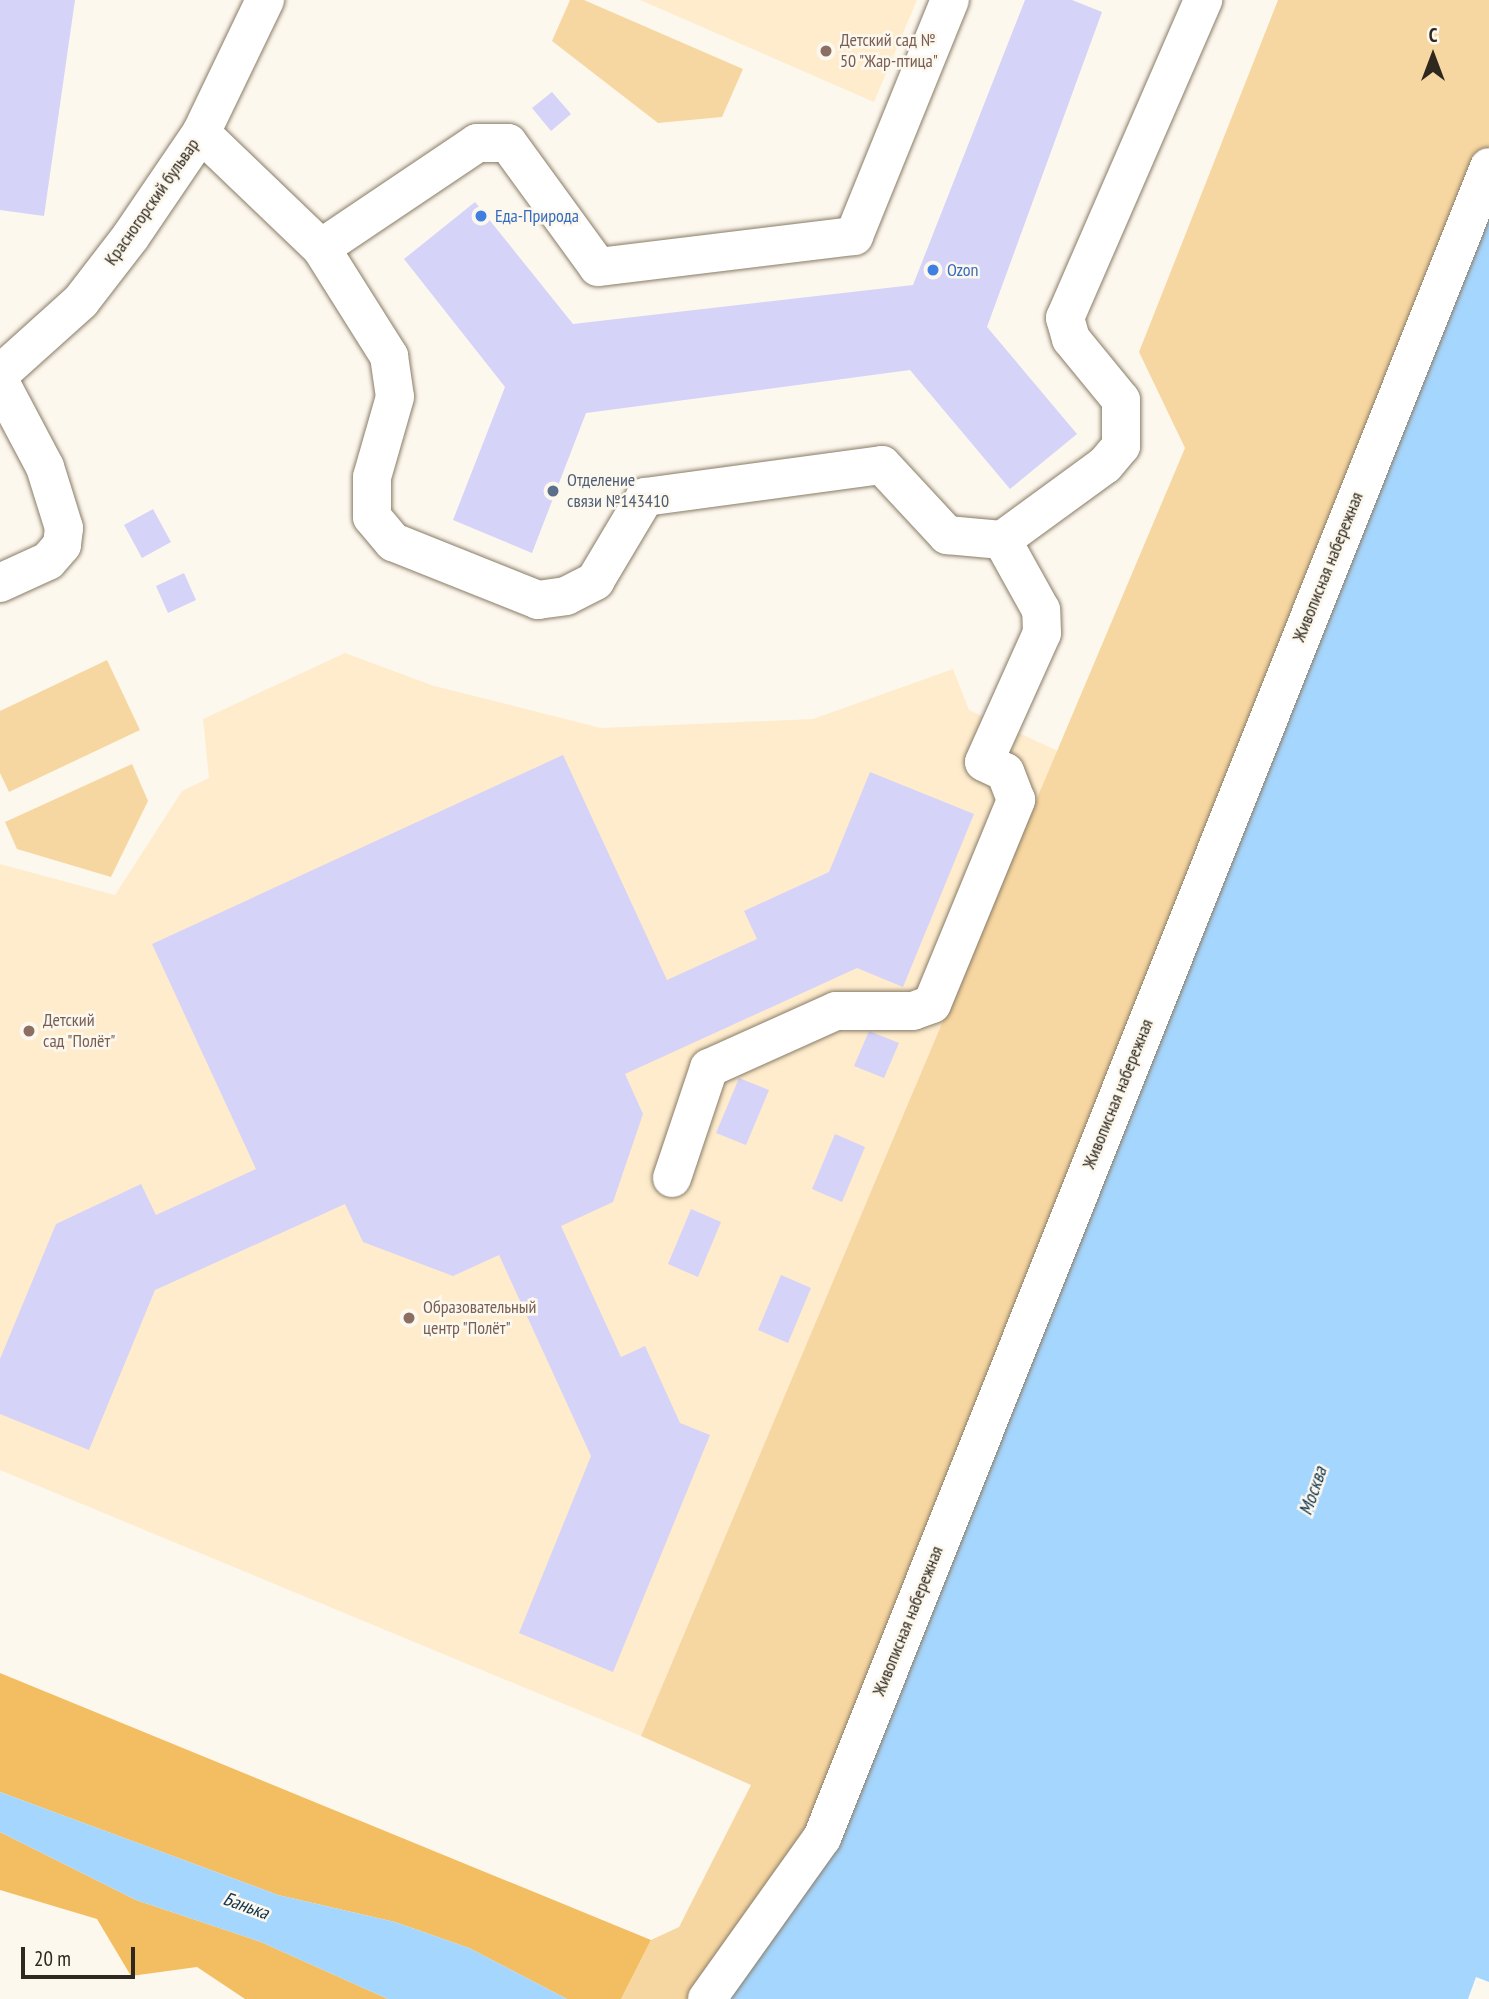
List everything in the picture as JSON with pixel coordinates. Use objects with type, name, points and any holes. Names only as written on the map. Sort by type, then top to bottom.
[{"type":"street","name":"Красногорский бульвар","points":[[0,374],[81,300],[201,133],[264,0]]},
{"type":"street","points":[[321,248],[478,143],[508,143],[598,267],[855,236],[950,0]]},
{"type":"street","points":[[201,133],[321,248],[389,356],[395,397],[372,477],[372,517],[393,542],[538,600],[566,596],[595,581],[645,497],[882,465],[947,535],[1002,540],[1105,465],[1121,446],[1121,400],[1070,339],[1065,318],[1203,0]]},
{"type":"street","name":"Живописная набережная","points":[[707,1999],[822,1838],[1489,167]]},
{"type":"street","points":[[0,382],[45,467],[64,528],[62,545],[48,561],[0,583]]},
{"type":"street","points":[[672,1178],[709,1068],[836,1010],[913,1010],[932,1004],[1016,800],[1005,772],[984,762],[1042,633],[1041,610],[1002,540]]},
{"type":"shaded area","points":[[570,0],[584,0],[743,69],[722,117],[658,123],[552,41]]},
{"type":"shaded area","name":"Детский сад № 50 \"Жар-птица\"","points":[[640,0],[917,0],[874,102]]},
{"type":"shaded area","points":[[1278,0],[1489,0],[1489,216],[836,1836],[721,1999],[621,1999],[651,1940],[679,1927],[751,1785],[641,1736],[1185,448],[1139,352]]},
{"type":"shaded area","name":"Образовательный центр \"Полёт\"","points":[[345,653],[434,686],[601,728],[813,719],[953,669],[969,710],[1058,751],[641,1736],[0,1470],[0,864],[115,895],[182,791],[209,778],[203,719]]},
{"type":"shaded area","points":[[107,660],[140,730],[9,792],[0,773],[0,711]]},
{"type":"shaded area","points":[[132,764],[148,801],[111,877],[17,849],[5,822]]},
{"type":"shaded area","points":[[0,1673],[651,1940],[621,1999],[567,1999],[469,1948],[395,1922],[278,1895],[0,1792]]},
{"type":"shaded area","points":[[0,1832],[136,1900],[261,1942],[388,1999],[245,1999],[197,1967],[131,1976],[97,1919],[0,1890]]},
{"type":"water","name":"Москва","points":[[1489,216],[1489,1982],[1476,1977],[1468,1999],[721,1999],[836,1836]]},
{"type":"water","name":"Банька","points":[[0,1792],[278,1895],[395,1922],[469,1948],[567,1999],[388,1999],[261,1942],[136,1900],[0,1832]]},
{"type":"building","points":[[0,0],[75,0],[44,216],[0,210]]},
{"type":"building","points":[[1025,0],[1072,0],[1102,12],[987,327],[1077,434],[1010,489],[910,370],[586,413],[532,553],[453,520],[505,387],[404,259],[475,202],[573,324],[913,285]]},
{"type":"building","points":[[552,92],[571,114],[551,131],[532,108]]},
{"type":"building","points":[[153,509],[171,542],[142,558],[124,525]]},
{"type":"building","points":[[184,573],[196,600],[168,613],[156,586]]},
{"type":"building","points":[[563,755],[667,980],[757,939],[744,911],[829,872],[870,772],[974,814],[903,987],[857,968],[625,1074],[643,1114],[613,1202],[561,1226],[621,1357],[645,1346],[680,1423],[710,1435],[613,1672],[519,1633],[591,1456],[499,1255],[453,1276],[363,1242],[345,1204],[155,1290],[89,1450],[0,1414],[0,1359],[56,1224],[141,1184],[156,1215],[256,1169],[152,944]]},
{"type":"building","points":[[869,1031],[899,1043],[884,1078],[854,1066]]},
{"type":"building","points":[[739,1078],[769,1090],[746,1145],[716,1133]]},
{"type":"building","points":[[835,1134],[865,1147],[842,1202],[812,1189]]},
{"type":"building","points":[[691,1209],[721,1222],[698,1277],[668,1264]]},
{"type":"building","points":[[781,1275],[811,1288],[788,1343],[758,1330]]},
{"type":"place","name":"Детский сад № 50 \"Жар-птица\"","points":[[826,51]]},
{"type":"place","name":"Еда-Природа","points":[[481,216]]},
{"type":"place","name":"Ozon","points":[[933,270]]},
{"type":"place","name":"Отделение связи №143410","points":[[553,491]]},
{"type":"place","name":"Детский сад \"Полёт\"","points":[[29,1031]]},
{"type":"place","name":"Образовательный центр \"Полёт\"","points":[[409,1318]]}]
